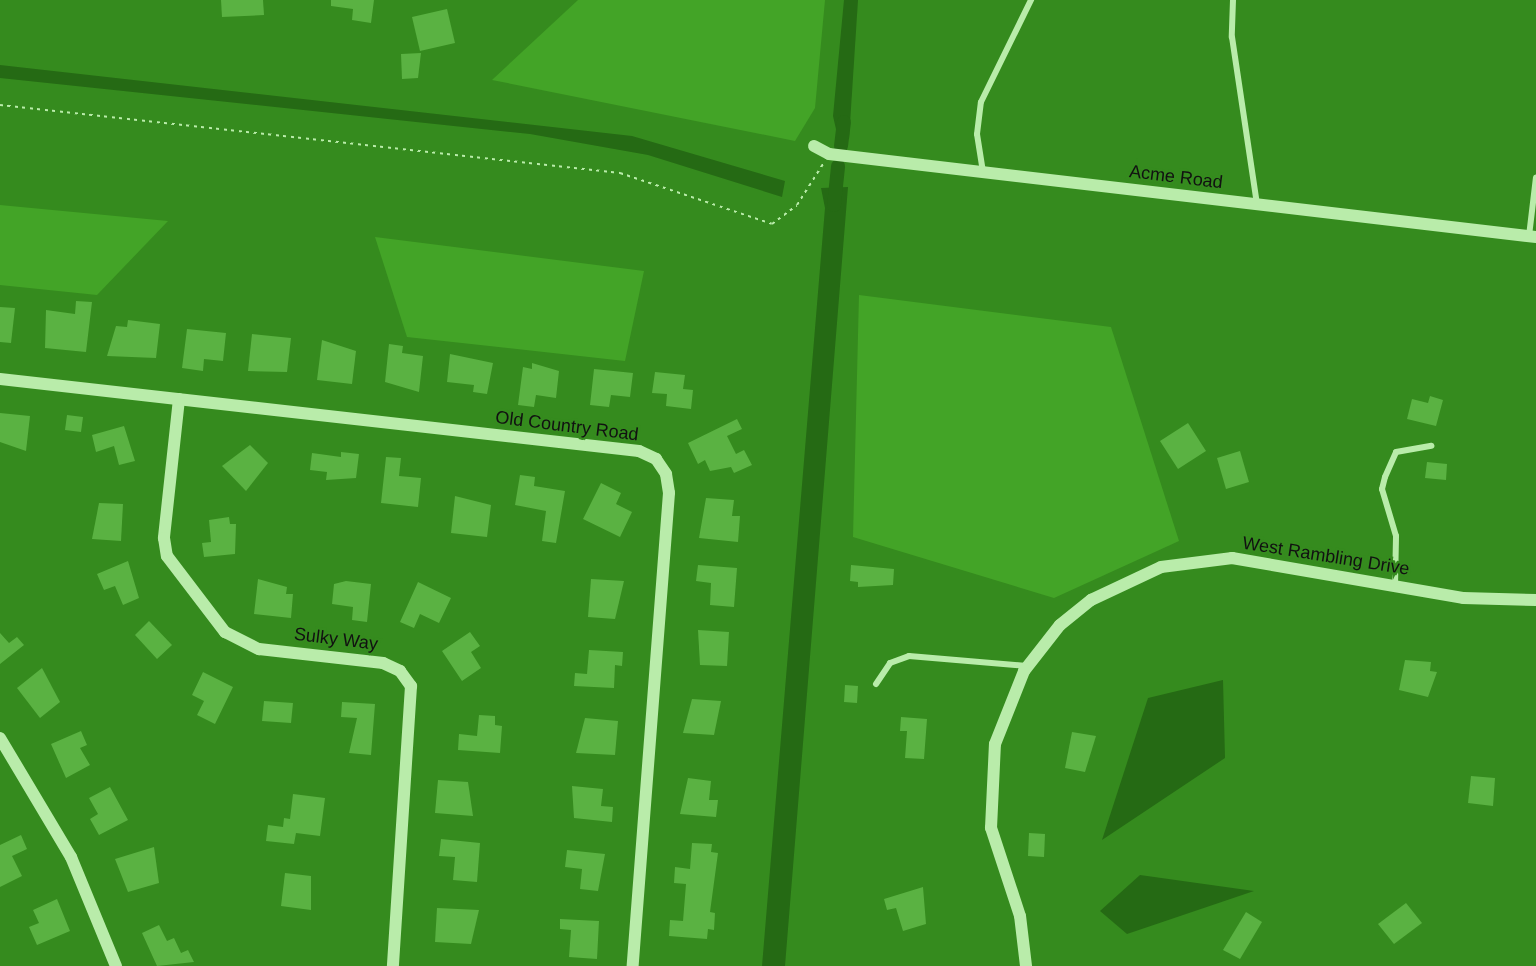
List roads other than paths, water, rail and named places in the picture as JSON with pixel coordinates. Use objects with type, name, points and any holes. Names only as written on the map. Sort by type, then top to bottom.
[{"type":"street","name":"Acme Road","points":[[814,146],[830,154],[1533,236]]},
{"type":"street","name":"Old Country Road","points":[[0,379],[639,451],[662,466],[669,493],[633,966]]},
{"type":"street","name":"Sulky Way","points":[[179,399],[164,538],[167,555],[225,632],[259,649],[383,663],[400,671],[411,686],[393,966]]},
{"type":"street","name":"West Rambling Drive","points":[[1026,966],[1020,916],[997,857],[989,799],[1000,725],[1028,666],[1060,625],[1090,600],[1133,577],[1180,563],[1261,561],[1463,598],[1536,600]]},
{"type":"street","points":[[0,738],[70,857],[116,966]]},
{"type":"lane","points":[[983,172],[977,134],[981,102],[1031,0]]},
{"type":"lane","points":[[1233,0],[1232,38],[1257,204]]},
{"type":"lane","points":[[1533,236],[1536,177]]},
{"type":"lane","points":[[1395,585],[1396,536],[1382,489],[1384,477],[1396,452],[1431,446]]},
{"type":"lane","points":[[876,684],[890,663],[909,656],[1028,666]]},
{"type":"waterway","points":[[841,146],[844,122]]},
{"type":"waterway","points":[[834,205],[838,166]]}]
